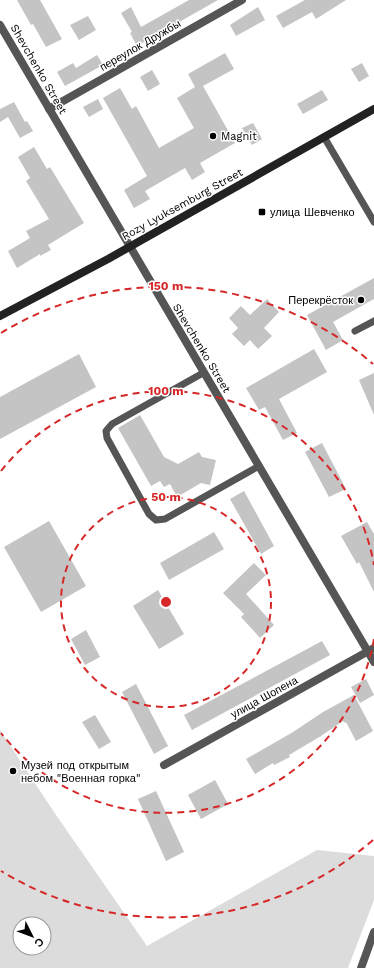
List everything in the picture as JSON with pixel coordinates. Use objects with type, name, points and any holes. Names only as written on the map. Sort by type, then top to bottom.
[{"type":"main road","name":"Rozy Lyuksemburg Street","points":[[0,316],[129,247],[374,109]]},
{"type":"street","name":"переулок Дружбы","points":[[49,109],[242,0]]},
{"type":"street","name":"Shevchenko Street","points":[[0,25],[129,247],[259,466],[371,650],[374,662]]},
{"type":"street","name":"улица Шопена","points":[[164,765],[371,650]]},
{"type":"street","points":[[361,968],[374,932]]},
{"type":"lane","points":[[324,137],[374,222]]},
{"type":"lane","points":[[355,331],[374,321]]},
{"type":"lane","points":[[204,372],[112,424],[106,431],[107,438],[149,514],[156,520],[165,519],[259,466]]},
{"type":"shaded area","points":[[0,730],[54,812],[147,946],[317,850],[374,856],[374,900],[348,968],[0,968]]},
{"type":"building","points":[[17,0],[40,0],[62,39],[46,47],[33,24],[31,25]]},
{"type":"building","points":[[189,0],[218,0],[137,46],[130,33],[132,32],[121,13],[131,7],[141,27]]},
{"type":"building","points":[[305,0],[346,0],[316,19],[312,12],[283,28],[276,16]]},
{"type":"building","points":[[258,7],[265,20],[236,36],[230,25]]},
{"type":"building","points":[[88,16],[96,30],[79,40],[70,25]]},
{"type":"building","points":[[225,53],[234,69],[203,86],[235,143],[200,163],[205,172],[192,180],[185,168],[145,191],[150,199],[134,208],[124,190],[147,176],[103,98],[120,88],[132,109],[136,106],[159,148],[194,128],[177,98],[195,87],[188,74]]},
{"type":"building","points":[[97,55],[103,65],[65,86],[57,72],[73,63],[76,68]]},
{"type":"building","points":[[362,63],[369,76],[359,82],[351,69]]},
{"type":"building","points":[[152,70],[160,84],[148,91],[140,77]]},
{"type":"building","points":[[322,90],[328,100],[303,114],[297,104]]},
{"type":"building","points":[[98,99],[103,109],[89,117],[83,107]]},
{"type":"building","points":[[14,102],[25,122],[27,121],[33,131],[20,138],[8,117],[0,122],[0,109]]},
{"type":"building","points":[[253,123],[262,139],[252,145],[242,128]]},
{"type":"building","points":[[34,147],[47,169],[50,167],[84,223],[48,245],[51,250],[40,256],[40,254],[17,268],[8,251],[30,238],[26,231],[49,219],[26,181],[30,178],[18,157]]},
{"type":"building","points":[[374,278],[374,299],[333,322],[343,340],[326,350],[307,315]]},
{"type":"building","points":[[267,299],[279,312],[264,328],[272,336],[258,349],[250,340],[244,346],[232,334],[238,328],[229,318],[241,306],[250,315]]},
{"type":"building","points":[[314,349],[327,372],[279,399],[297,433],[283,440],[265,407],[259,410],[246,388]]},
{"type":"building","points":[[79,354],[96,387],[0,439],[0,397]]},
{"type":"building","points":[[374,373],[374,415],[359,380]]},
{"type":"building","points":[[140,415],[164,457],[178,464],[199,452],[202,457],[216,460],[210,485],[201,483],[177,497],[170,484],[164,487],[160,481],[151,486],[118,428]]},
{"type":"building","points":[[322,443],[346,489],[329,497],[305,452]]},
{"type":"building","points":[[244,491],[274,546],[261,554],[230,499]]},
{"type":"building","points":[[49,521],[86,586],[41,612],[4,547]]},
{"type":"building","points":[[367,522],[374,534],[374,592],[359,562],[357,564],[341,536]]},
{"type":"building","points":[[214,532],[224,549],[169,580],[160,563]]},
{"type":"building","points":[[254,563],[266,575],[246,594],[274,625],[260,638],[241,617],[244,614],[223,593]]},
{"type":"building","points":[[158,590],[184,634],[159,649],[133,606]]},
{"type":"building","points":[[86,630],[100,657],[85,665],[71,639]]},
{"type":"building","points":[[322,641],[330,655],[192,730],[184,715]]},
{"type":"building","points":[[366,679],[374,695],[360,703],[351,687]]},
{"type":"building","points":[[136,684],[168,746],[154,754],[122,692]]},
{"type":"building","points":[[354,695],[373,731],[356,741],[346,722],[345,723],[343,721],[289,755],[290,757],[274,765],[273,763],[255,774],[246,759]]},
{"type":"building","points":[[95,715],[111,742],[99,749],[82,722]]},
{"type":"building","points":[[215,780],[228,804],[201,819],[188,795]]},
{"type":"building","points":[[156,791],[184,852],[166,861],[138,799]]},
{"type":"place","name":"Magnit","points":[[213,136]]},
{"type":"place","name":"улица Шевченко","points":[[262,212]]},
{"type":"place","name":"Перекрёсток","points":[[361,300]]},
{"type":"place","name":"Музей под открытым небом \"Военная горка\"","points":[[13,771]]}]
